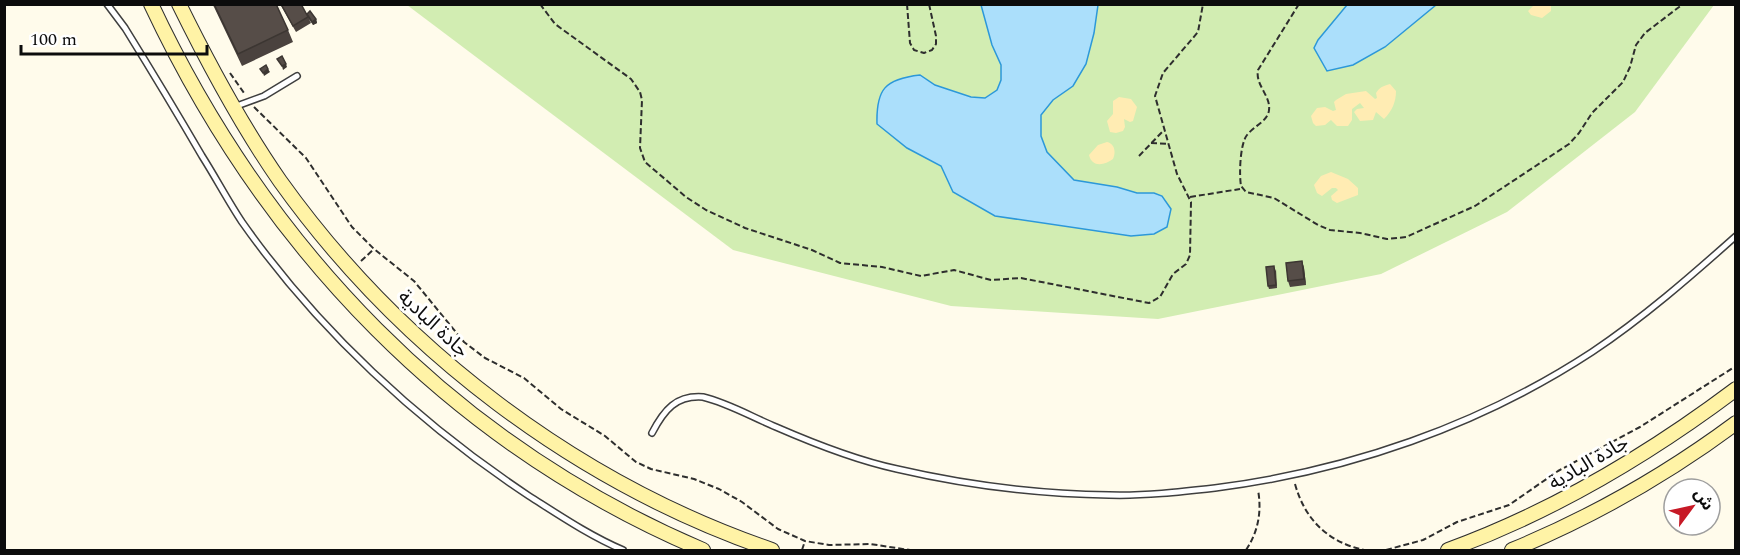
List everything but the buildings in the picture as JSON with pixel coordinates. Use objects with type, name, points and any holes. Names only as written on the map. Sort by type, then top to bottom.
[{"type":"street","points":[[151,4],[197,94],[228,147],[294,239],[372,327],[445,394],[534,460],[629,516],[703,550]]},
{"type":"street","name":"جادة البادية","points":[[179,4],[234,107],[280,181],[352,269],[421,339],[496,402],[576,458],[662,505],[707,526],[772,550]]},
{"type":"street","name":"جادة البادية","points":[[1448,550],[1506,528],[1609,475],[1679,430],[1736,389]]},
{"type":"street","points":[[1535,550],[1564,535],[1596,513],[1673,468],[1736,423]]},
{"type":"street","points":[[1512,550],[1596,513]]},
{"type":"lane","points":[[106,4],[125,28],[242,221],[285,278],[333,332],[383,382],[428,421],[494,472],[553,512],[623,550]]},
{"type":"lane","points":[[234,107],[271,92],[297,76]]},
{"type":"lane","points":[[652,433],[661,416],[672,404],[687,397],[703,397],[798,437],[862,460],[963,482],[1111,495],[1193,490],[1293,476],[1416,440],[1462,422],[1550,378],[1632,324],[1736,236]]},
{"type":"path","points":[[540,4],[555,24],[625,74],[636,85],[643,108],[640,148],[642,157],[649,166],[705,210],[746,228],[812,250],[840,263],[882,267],[921,276],[954,270],[991,280],[1022,278],[1149,303],[1161,297],[1173,274],[1186,264],[1189,258],[1192,207],[1190,197],[1178,176],[1155,99],[1157,88],[1168,65],[1198,32],[1203,4]]},
{"type":"path","points":[[907,4],[910,43],[914,50],[924,53],[932,50],[936,40],[929,4]]},
{"type":"path","points":[[1299,4],[1258,70],[1258,80],[1268,101],[1269,111],[1266,118],[1249,132],[1244,140],[1240,183],[1246,192],[1274,198],[1330,230],[1387,239],[1406,237],[1485,201],[1569,144],[1592,113],[1623,82],[1636,45],[1645,33],[1683,4]]},
{"type":"path","points":[[227,68],[250,102],[306,158],[342,214],[374,249],[428,295],[455,332],[474,350],[524,378],[555,405],[605,436],[636,462],[651,469],[694,479],[719,489],[742,502],[778,529],[805,541],[829,545],[870,544],[910,550]]},
{"type":"path","points":[[1139,156],[1164,130]]},
{"type":"path","points":[[1151,143],[1168,144]]},
{"type":"path","points":[[1190,197],[1242,188]]},
{"type":"path","points":[[352,269],[374,249]]},
{"type":"path","points":[[1386,550],[1410,545],[1457,522],[1509,505],[1558,471],[1640,427],[1736,366]]},
{"type":"path","points":[[1293,476],[1303,507],[1323,532],[1336,541],[1364,550]]},
{"type":"path","points":[[1246,550],[1256,530],[1260,514],[1256,482]]},
{"type":"path","points":[[802,550],[805,541]]},
{"type":"green space","points":[[407,5],[1714,5],[1635,112],[1507,212],[1381,274],[1158,319],[951,306],[733,250]]},
{"type":"sand","points":[[1534,5],[1551,5],[1551,11],[1542,18],[1531,15],[1528,11]]},
{"type":"sand","points":[[1390,84],[1396,91],[1395,99],[1384,119],[1376,112],[1373,120],[1360,121],[1354,112],[1364,108],[1360,103],[1352,109],[1352,120],[1348,126],[1337,126],[1331,120],[1325,125],[1316,126],[1313,123],[1311,116],[1317,108],[1325,107],[1336,110],[1334,102],[1346,94],[1366,91],[1375,99],[1379,89]]},
{"type":"sand","points":[[1119,97],[1131,99],[1137,107],[1133,121],[1124,119],[1123,131],[1110,132],[1107,121],[1113,114],[1113,101]]},
{"type":"sand","points":[[1107,142],[1114,149],[1113,159],[1103,164],[1096,164],[1089,155],[1098,145]]},
{"type":"sand","points":[[1331,172],[1348,179],[1358,188],[1358,195],[1337,203],[1332,200],[1331,196],[1338,190],[1336,188],[1332,188],[1322,196],[1317,193],[1314,185],[1321,176]]},
{"type":"water","points":[[981,5],[1098,5],[1086,64],[1073,86],[1053,100],[1041,115],[1041,136],[1047,152],[1074,180],[1162,196],[1171,209],[1167,227],[1154,234],[1131,236],[995,216],[953,192],[941,166],[907,148],[877,124],[878,102],[881,94],[885,88],[898,79],[920,75],[935,85],[971,97],[985,98],[997,90],[1001,80],[1001,65],[992,45]]},
{"type":"water","points":[[1347,5],[1436,5],[1385,47],[1353,65],[1327,71],[1314,48]]}]
